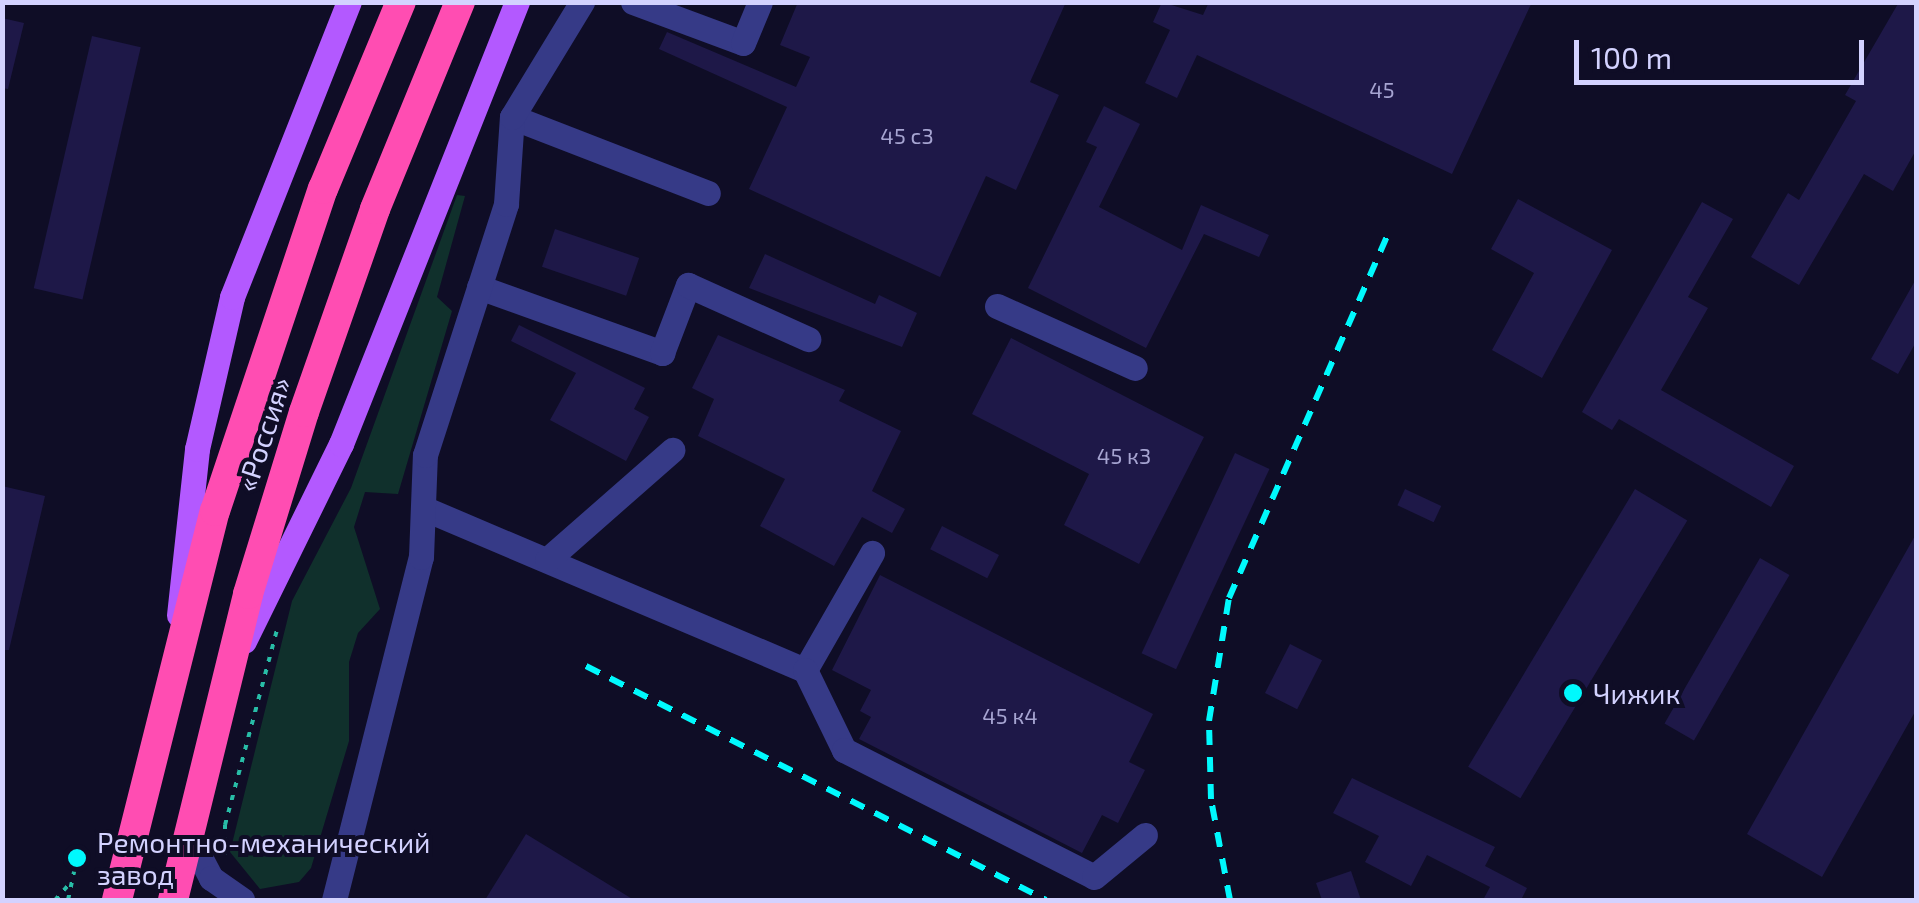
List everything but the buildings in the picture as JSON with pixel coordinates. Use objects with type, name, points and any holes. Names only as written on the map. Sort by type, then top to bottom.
[{"type":"highway","name":"«Россия»","points":[[117,900],[176,654],[274,328],[347,129],[400,2]]},
{"type":"highway","name":"«Россия»","points":[[174,900],[229,669],[304,412],[399,150],[460,2]]},
{"type":"main road","points":[[176,654],[197,450],[232,297],[349,2]]},
{"type":"main road","points":[[229,669],[341,444],[518,2]]},
{"type":"lane","points":[[334,900],[421,558],[425,455],[506,204],[512,117],[582,2]]},
{"type":"lane","points":[[633,2],[743,42],[760,2]]},
{"type":"lane","points":[[512,117],[708,193]]},
{"type":"lane","points":[[480,286],[662,352],[688,285],[808,339]]},
{"type":"lane","points":[[997,306],[1135,368]]},
{"type":"lane","points":[[547,560],[672,450]]},
{"type":"lane","points":[[423,508],[805,670],[844,750],[1094,877],[1145,835]]},
{"type":"lane","points":[[805,670],[872,553]]},
{"type":"lane","points":[[188,834],[211,878],[242,900]]},
{"type":"path","points":[[68,900],[77,858]]},
{"type":"path","points":[[56,900],[72,881]]},
{"type":"green space","points":[[457,195],[465,196],[437,297],[452,311],[398,494],[365,492],[354,527],[380,609],[358,633],[349,662],[349,741],[311,868],[299,882],[260,889],[230,852],[292,601],[351,488]]},
{"type":"railway","points":[[1230,900],[1211,799],[1209,721],[1229,598],[1389,232]]},
{"type":"railway","points":[[586,666],[1046,900]]},
{"type":"place","name":"Чижик","points":[[1573,693]]},
{"type":"place","name":"Ремонтно-механический завод","points":[[77,858]]}]
